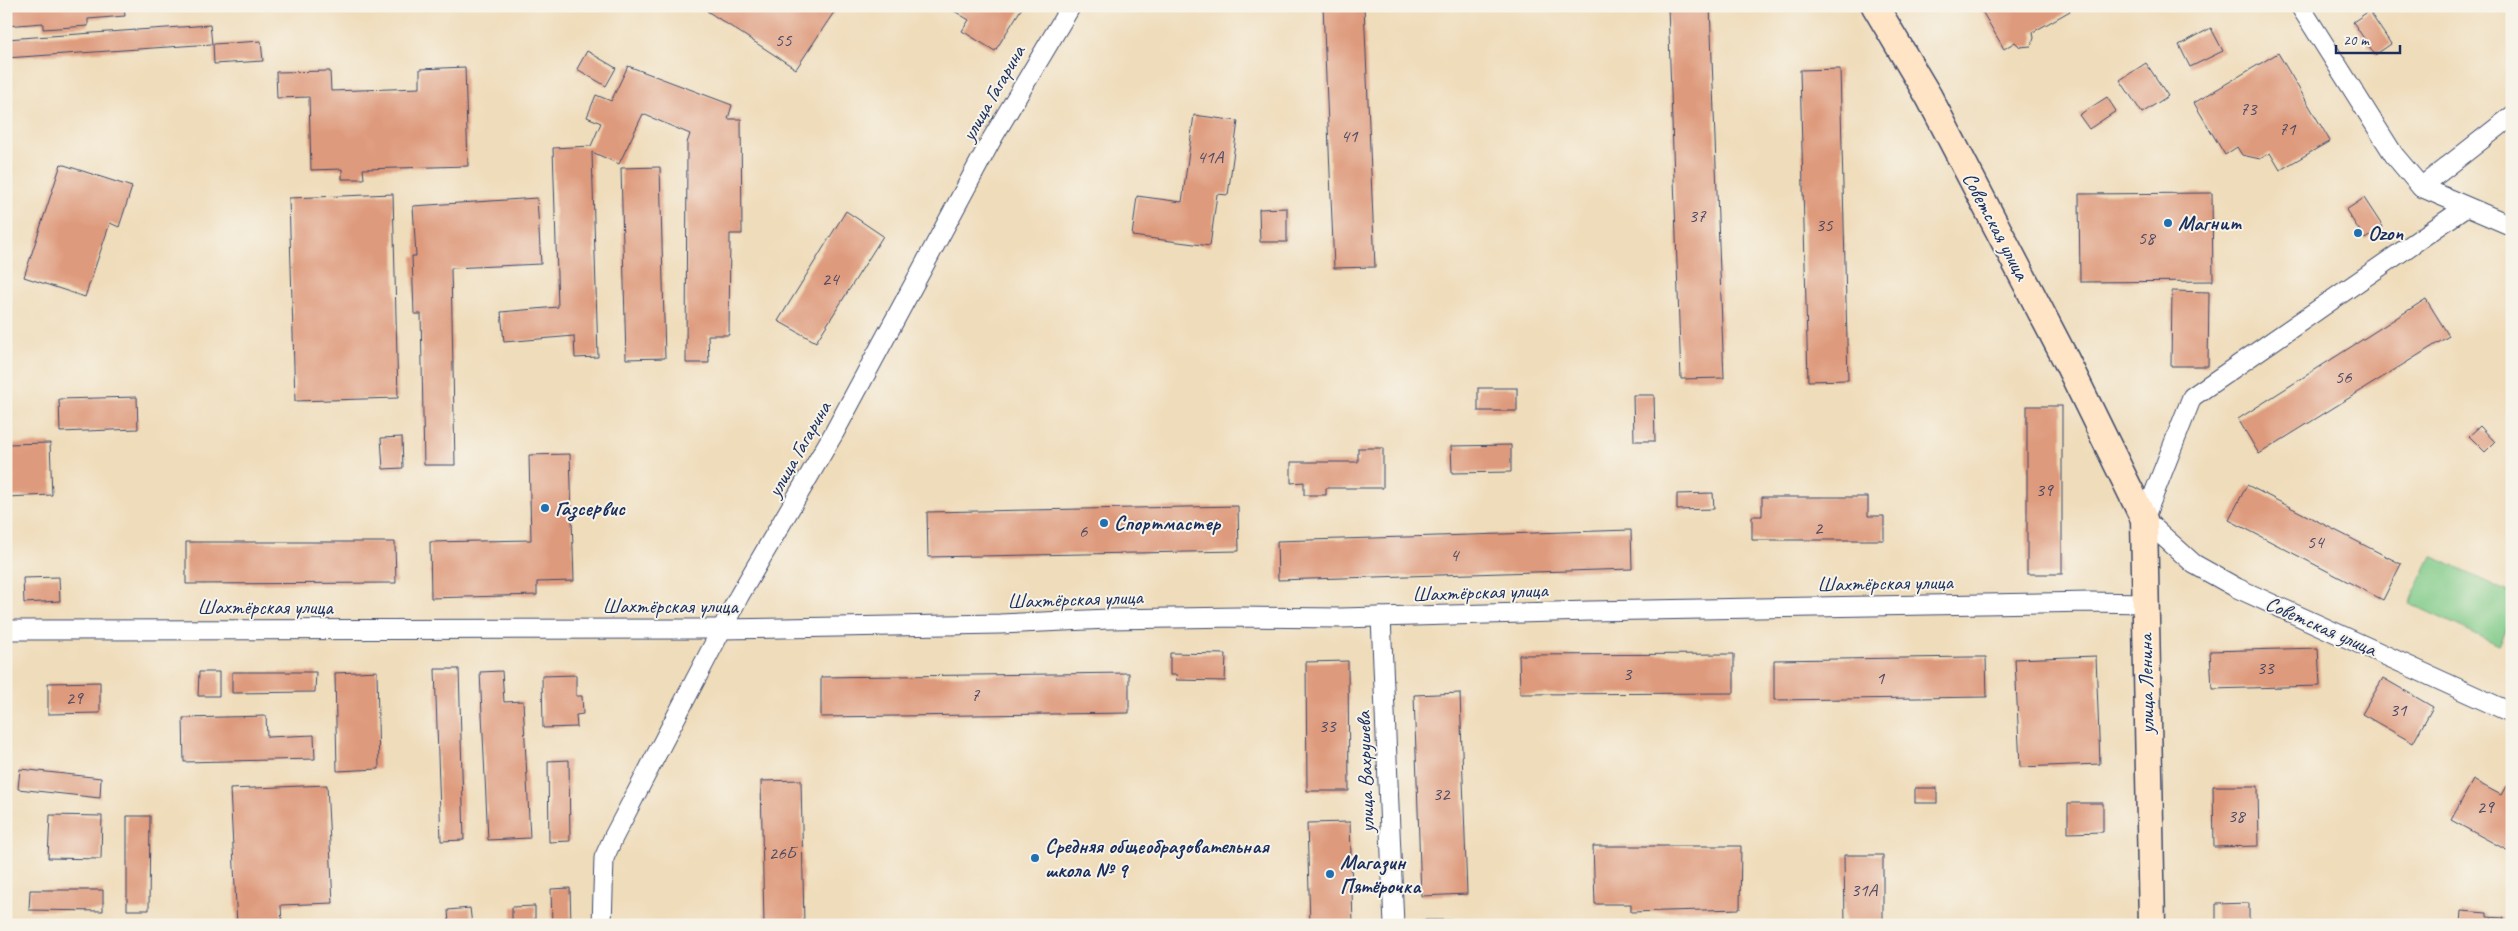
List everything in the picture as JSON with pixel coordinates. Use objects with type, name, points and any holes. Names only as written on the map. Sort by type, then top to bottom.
[{"type":"main road","name":"Советская улица","points":[[1875,6],[1933,106],[2112,450]]},
{"type":"main road","name":"улица Ленина","points":[[2112,450],[2144,518],[2144,603],[2152,925]]},
{"type":"street","name":"улица Гагарина","points":[[602,925],[604,858],[722,628],[834,433],[993,137],[1071,6]]},
{"type":"street","points":[[2300,6],[2394,155],[2421,187],[2512,226]]},
{"type":"street","points":[[2421,187],[2512,116]]},
{"type":"street","points":[[2144,518],[2192,397],[2466,207]]},
{"type":"street","name":"Советская улица","points":[[2144,518],[2194,564],[2237,588],[2512,713]]},
{"type":"street","name":"Шахтёрская улица","points":[[6,630],[722,628],[1000,624],[1183,618],[1381,617],[1627,610],[2090,602],[2144,603]]},
{"type":"street","name":"улица Вахрушева","points":[[1381,617],[1394,925]]},
{"type":"green space","points":[[2432,556],[2512,594],[2512,619],[2499,645],[2409,603]]},
{"type":"building","points":[[6,6],[124,6],[125,16],[88,19],[88,26],[43,29],[43,23],[6,26]]},
{"type":"building","points":[[711,6],[838,6],[796,69],[707,11]]},
{"type":"building","points":[[946,6],[1023,6],[995,51],[962,31],[969,20]]},
{"type":"building","points":[[1323,6],[1364,6],[1375,267],[1334,268]]},
{"type":"building","points":[[1668,6],[1710,6],[1724,378],[1681,379]]},
{"type":"building","points":[[1979,6],[2068,6],[2070,11],[2033,32],[2034,38],[2031,46],[2020,47],[2015,42],[2004,49]]},
{"type":"building","points":[[2369,11],[2391,44],[2375,55],[2353,22]]},
{"type":"building","points":[[210,25],[212,44],[6,58],[6,39]]},
{"type":"building","points":[[2211,28],[2223,51],[2190,67],[2179,45]]},
{"type":"building","points":[[261,41],[263,61],[214,64],[213,44]]},
{"type":"building","points":[[587,51],[616,68],[606,86],[577,69]]},
{"type":"building","points":[[2278,53],[2330,141],[2280,170],[2270,153],[2260,159],[2242,155],[2237,147],[2225,155],[2194,103]]},
{"type":"building","points":[[2146,63],[2168,96],[2142,113],[2120,80]]},
{"type":"building","points":[[628,66],[732,105],[728,119],[741,119],[742,234],[730,234],[729,335],[708,335],[709,363],[686,363],[687,143],[690,134],[643,114],[619,164],[592,152],[598,357],[575,358],[574,336],[504,342],[501,312],[558,307],[553,148],[591,146],[601,123],[587,117],[596,95],[611,101]]},
{"type":"building","points":[[465,67],[468,166],[363,169],[364,179],[342,179],[342,169],[311,170],[309,97],[277,98],[276,72],[330,71],[331,91],[420,88],[420,69]]},
{"type":"building","points":[[1840,69],[1848,380],[1808,381],[1800,70]]},
{"type":"building","points":[[2107,97],[2116,111],[2089,129],[2079,115]]},
{"type":"building","points":[[1194,115],[1238,121],[1228,195],[1217,194],[1210,246],[1132,236],[1137,196],[1182,202]]},
{"type":"building","points":[[61,164],[132,187],[119,227],[110,223],[85,297],[24,277]]},
{"type":"building","points":[[660,167],[665,358],[626,359],[621,168]]},
{"type":"building","points":[[2212,193],[2213,281],[2080,282],[2079,194]]},
{"type":"building","points":[[393,194],[398,398],[295,401],[289,198]]},
{"type":"building","points":[[537,198],[541,264],[451,268],[455,465],[424,465],[421,314],[414,314],[412,256],[416,256],[413,206]]},
{"type":"building","points":[[2364,198],[2383,227],[2365,239],[2346,210]]},
{"type":"building","points":[[1287,208],[1287,242],[1260,242],[1259,209]]},
{"type":"building","points":[[846,211],[883,236],[816,342],[778,321]]},
{"type":"building","points":[[2172,291],[2209,292],[2208,366],[2171,366]]},
{"type":"building","points":[[2426,299],[2449,336],[2259,454],[2238,419]]},
{"type":"building","points":[[1478,388],[1517,388],[1517,411],[1478,411]]},
{"type":"building","points":[[1633,395],[1654,395],[1655,441],[1634,441]]},
{"type":"building","points":[[137,397],[138,429],[60,432],[59,399]]},
{"type":"building","points":[[2027,406],[2062,406],[2062,574],[2027,574]]},
{"type":"building","points":[[2480,426],[2495,442],[2485,452],[2469,436]]},
{"type":"building","points":[[402,437],[403,468],[383,469],[381,438]]},
{"type":"building","points":[[50,443],[52,495],[6,497],[6,444]]},
{"type":"building","points":[[1511,445],[1511,472],[1452,473],[1451,446]]},
{"type":"building","points":[[1358,448],[1383,448],[1383,488],[1326,488],[1326,495],[1304,495],[1304,482],[1291,483],[1291,462],[1358,462]]},
{"type":"building","points":[[570,454],[574,581],[537,582],[537,595],[431,598],[430,542],[531,540],[529,455]]},
{"type":"building","points":[[2247,485],[2401,564],[2383,600],[2229,520]]},
{"type":"building","points":[[1713,493],[1714,509],[1677,510],[1677,494]]},
{"type":"building","points":[[1762,497],[1868,497],[1868,516],[1884,516],[1884,540],[1752,540],[1752,516],[1762,516]]},
{"type":"building","points":[[1238,506],[1239,551],[928,557],[927,512]]},
{"type":"building","points":[[1631,530],[1632,569],[1278,580],[1277,541]]},
{"type":"building","points":[[186,542],[395,542],[396,583],[186,584]]},
{"type":"building","points":[[59,577],[60,601],[24,603],[23,578]]},
{"type":"building","points":[[2318,648],[2320,686],[2212,689],[2210,651]]},
{"type":"building","points":[[1170,653],[1226,654],[1225,681],[1176,680],[1177,675],[1170,675]]},
{"type":"building","points":[[1734,654],[1734,693],[1520,694],[1519,655]]},
{"type":"building","points":[[2096,656],[2100,764],[2020,767],[2015,659]]},
{"type":"building","points":[[1986,657],[1987,697],[1774,700],[1774,660]]},
{"type":"building","points":[[1348,661],[1349,791],[1307,791],[1306,662]]},
{"type":"building","points":[[435,669],[459,669],[464,840],[441,841]]},
{"type":"building","points":[[377,671],[379,769],[337,771],[335,673]]},
{"type":"building","points":[[502,671],[504,702],[523,701],[530,838],[488,840],[480,672]]},
{"type":"building","points":[[199,672],[219,672],[219,696],[198,696]]},
{"type":"building","points":[[232,672],[316,672],[315,692],[232,693]]},
{"type":"building","points":[[1129,673],[1129,713],[821,717],[821,677]]},
{"type":"building","points":[[576,675],[576,696],[582,696],[583,714],[576,715],[577,727],[543,728],[542,676]]},
{"type":"building","points":[[2383,678],[2433,707],[2413,743],[2362,714]]},
{"type":"building","points":[[100,682],[100,713],[48,714],[48,683]]},
{"type":"building","points":[[1460,693],[1467,894],[1421,896],[1414,695]]},
{"type":"building","points":[[266,716],[267,737],[314,735],[315,759],[184,762],[183,718]]},
{"type":"building","points":[[569,760],[570,841],[549,842],[548,761]]},
{"type":"building","points":[[20,769],[101,778],[100,798],[18,789]]},
{"type":"building","points":[[801,780],[804,925],[764,925],[761,781]]},
{"type":"building","points":[[2473,780],[2501,795],[2506,786],[2512,789],[2512,853],[2451,820]]},
{"type":"building","points":[[327,785],[333,903],[281,905],[282,925],[237,925],[230,789]]},
{"type":"building","points":[[2213,786],[2258,786],[2259,846],[2214,847]]},
{"type":"building","points":[[1915,788],[1937,788],[1937,803],[1915,803]]},
{"type":"building","points":[[2068,803],[2103,803],[2103,832],[2068,833]]},
{"type":"building","points":[[50,815],[102,816],[101,859],[48,858]]},
{"type":"building","points":[[127,816],[150,816],[149,910],[127,910]]},
{"type":"building","name":"Магазин Пятёрочка","points":[[1350,822],[1353,925],[1310,925],[1307,823]]},
{"type":"building","points":[[1593,846],[1741,846],[1740,909],[1631,912],[1631,904],[1595,904]]},
{"type":"building","points":[[1844,855],[1883,855],[1883,925],[1845,925]]},
{"type":"building","points":[[570,888],[571,925],[552,925],[551,889]]},
{"type":"building","points":[[30,890],[103,890],[103,911],[29,910]]},
{"type":"building","points":[[2249,903],[2249,925],[2216,925],[2216,904]]},
{"type":"building","points":[[535,906],[535,925],[512,925],[512,907]]},
{"type":"building","points":[[470,908],[472,925],[449,925],[448,910]]},
{"type":"building","points":[[2461,911],[2487,913],[2487,917],[2504,918],[2504,925],[2460,925]]},
{"type":"building","points":[[1422,920],[1461,920],[1462,925],[1422,925]]},
{"type":"place","name":"Магнит","points":[[2168,223]]},
{"type":"place","name":"Ozon","points":[[2358,233]]},
{"type":"place","name":"Газсервис","points":[[545,508]]},
{"type":"place","name":"Спортмастер","points":[[1104,523]]},
{"type":"place","name":"Средняя общеобразовательная школа № 9","points":[[1035,858]]},
{"type":"place","name":"Магазин Пятёрочка","points":[[1330,874]]}]
